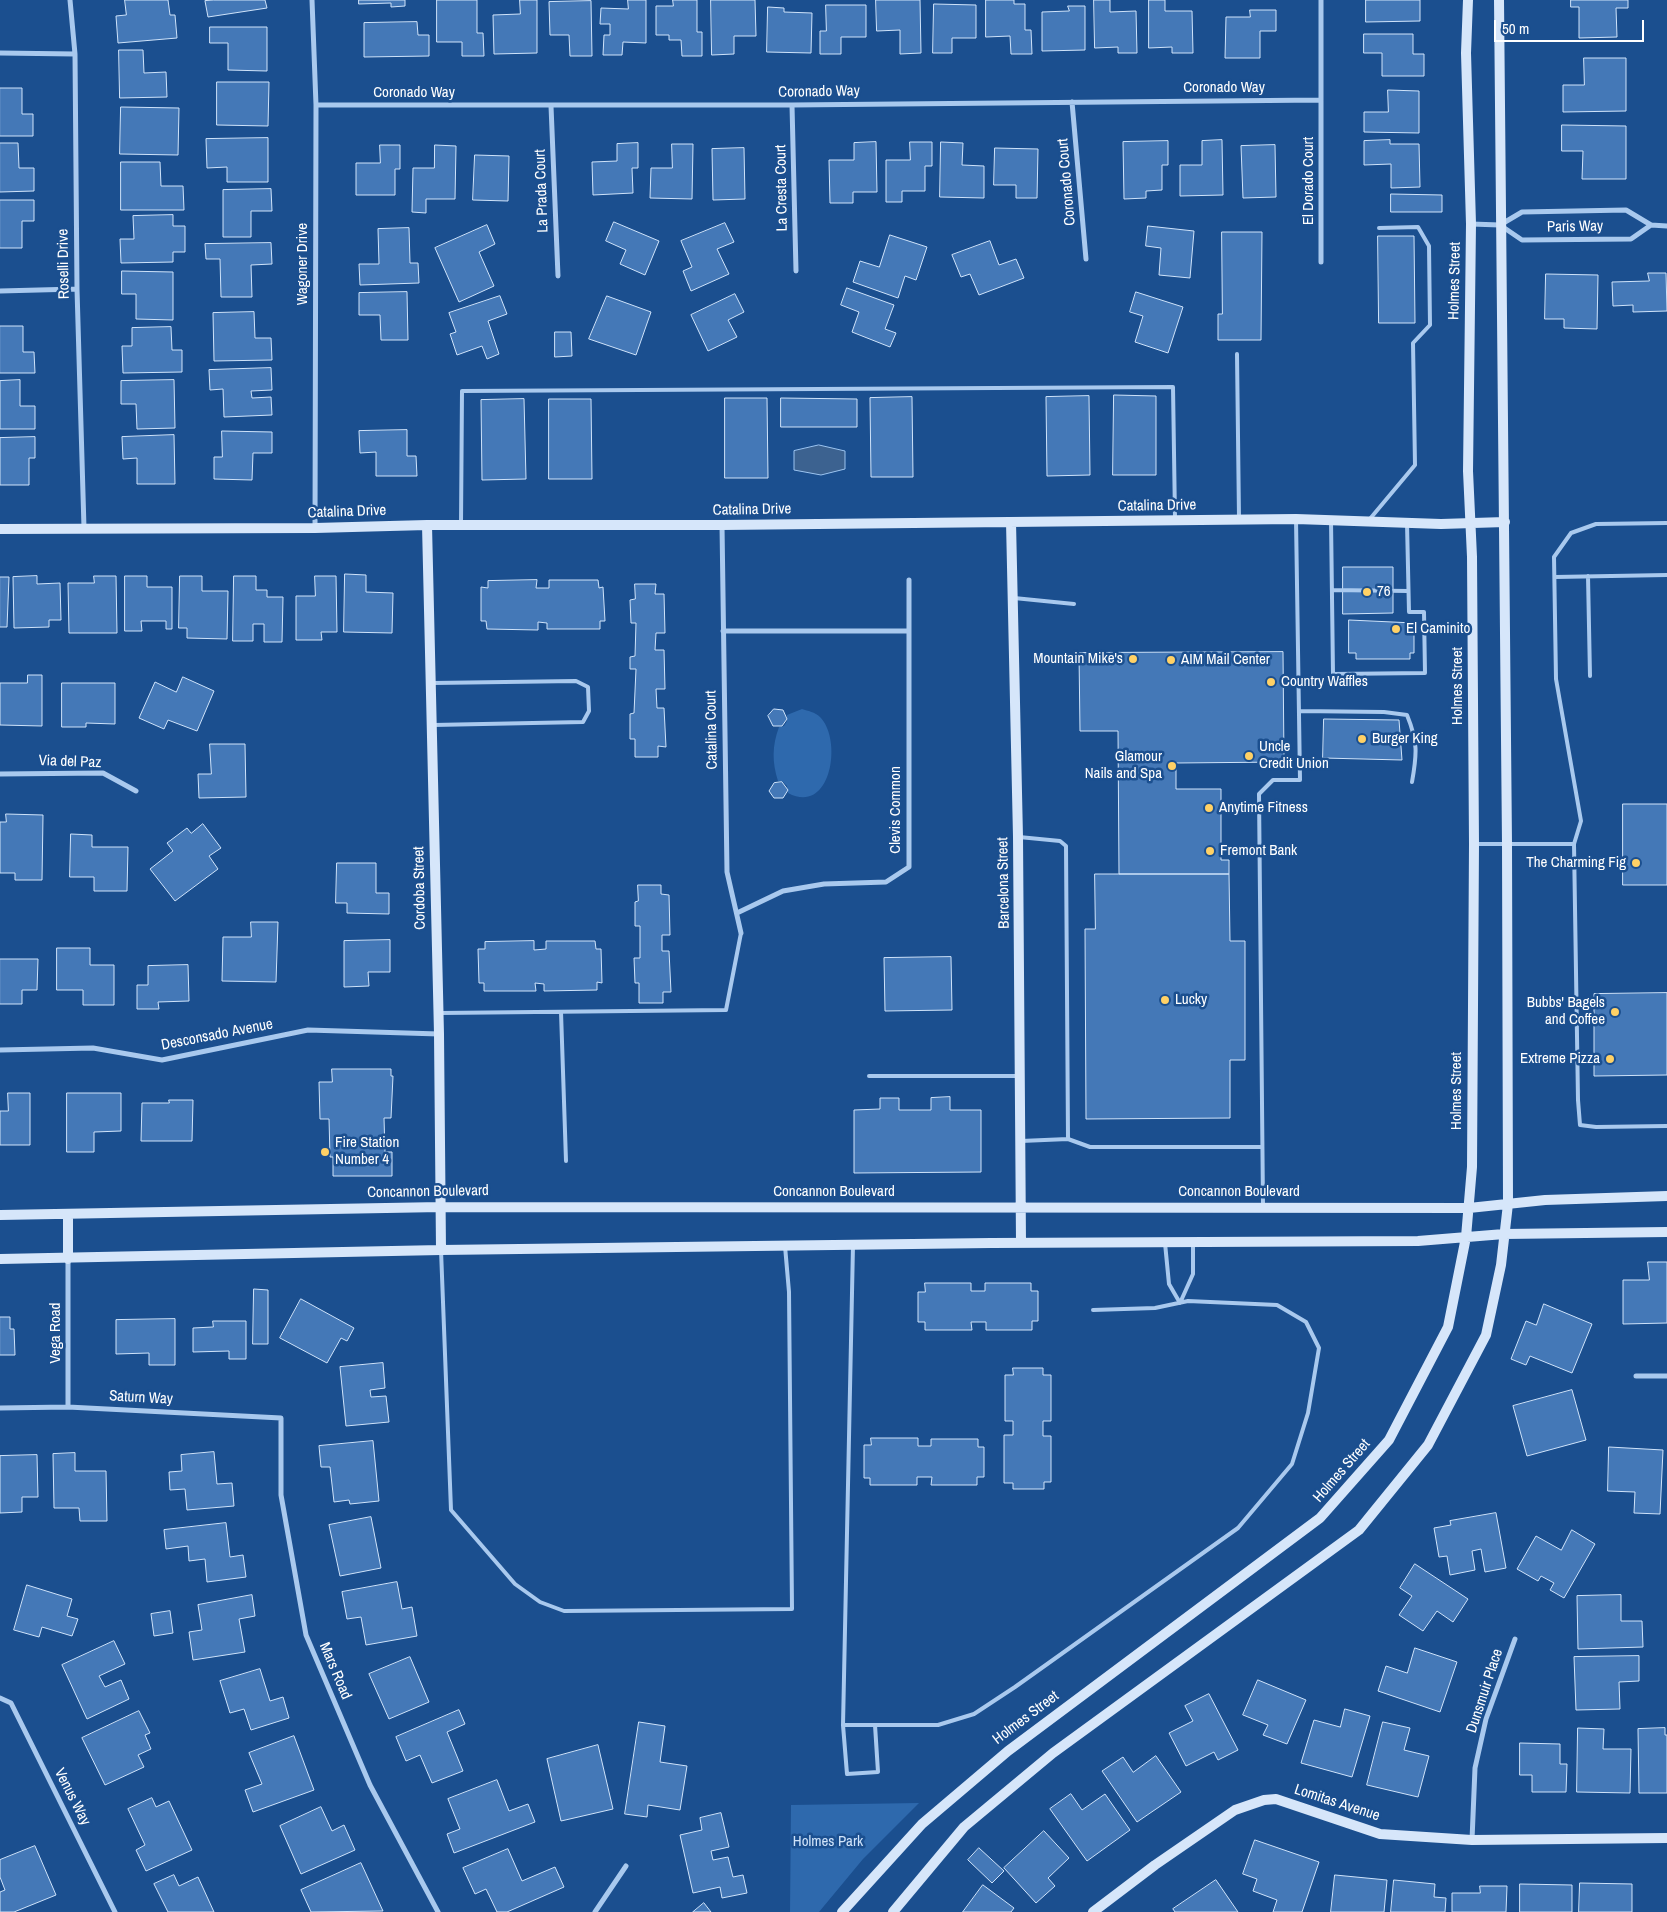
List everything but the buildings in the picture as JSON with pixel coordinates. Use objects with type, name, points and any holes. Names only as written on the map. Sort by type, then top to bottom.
[{"type":"main road","name":"Holmes Street","points":[[842,1912],[922,1824],[1008,1750],[1320,1518],[1389,1440],[1448,1327],[1466,1237],[1472,1167],[1474,844],[1468,471],[1471,224],[1466,53],[1468,0]]},
{"type":"main road","points":[[893,1912],[964,1827],[1054,1753],[1359,1530],[1428,1445],[1486,1334],[1501,1265],[1508,1204],[1507,844],[1504,649],[1505,522],[1500,224],[1499,0]]},
{"type":"main road","name":"Catalina Drive","points":[[0,528],[315,528],[427,525],[722,526],[1296,519],[1470,524],[1505,522]]},
{"type":"main road","name":"Barcelona Street","points":[[1011,522],[1018,837],[1021,1243]]},
{"type":"main road","name":"Cordoba Street","points":[[427,525],[439,1034],[441,1250]]},
{"type":"main road","name":"Concannon Boulevard","points":[[0,1215],[441,1206],[1263,1206],[1469,1208],[1546,1200],[1667,1196]]},
{"type":"main road","points":[[68,1215],[68,1259]]},
{"type":"main road","points":[[0,1259],[441,1250],[1021,1243],[1418,1241],[1504,1234],[1667,1232]]},
{"type":"main road","name":"Lomitas Avenue","points":[[1093,1912],[1155,1865],[1235,1810],[1264,1800],[1276,1799],[1380,1834],[1472,1840],[1667,1838]]},
{"type":"street","name":"Roselli Drive","points":[[70,0],[75,54],[77,289],[84,528]]},
{"type":"street","name":"Wagoner Drive","points":[[312,0],[316,105],[315,528]]},
{"type":"street","name":"El Dorado Court","points":[[1321,0],[1321,262]]},
{"type":"street","points":[[0,53],[75,54]]},
{"type":"street","name":"Coronado Way","points":[[316,105],[792,105],[1321,100]]},
{"type":"street","name":"Coronado Court","points":[[1072,102],[1086,259]]},
{"type":"street","name":"La Cresta Court","points":[[792,105],[796,271]]},
{"type":"street","name":"La Prada Court","points":[[551,106],[558,276]]},
{"type":"street","name":"Paris Way","points":[[1471,224],[1500,224],[1522,212],[1626,210],[1651,225],[1667,226]]},
{"type":"street","name":"Paris Way","points":[[1500,224],[1522,240],[1631,238],[1651,225]]},
{"type":"street","points":[[0,291],[77,289]]},
{"type":"street","name":"Catalina Court","points":[[722,526],[727,872],[741,932]]},
{"type":"street","name":"Clevis Common","points":[[736,912],[783,891],[824,884],[886,882],[909,867],[909,580]]},
{"type":"street","points":[[723,631],[909,631]]},
{"type":"street","name":"Via del Paz","points":[[0,774],[103,773],[136,791]]},
{"type":"street","name":"Desconsado Avenue","points":[[0,1050],[93,1048],[162,1060],[308,1030],[439,1034]]},
{"type":"street","name":"Vega Road","points":[[68,1259],[68,1407]]},
{"type":"street","points":[[1636,1376],[1667,1376]]},
{"type":"street","name":"Saturn Way","points":[[0,1408],[68,1407],[281,1418]]},
{"type":"street","name":"Mars Road","points":[[281,1418],[280,1495],[306,1635],[370,1785],[438,1912]]},
{"type":"street","name":"Dunsmuir Place","points":[[1472,1840],[1477,1760],[1486,1719],[1515,1639]]},
{"type":"street","name":"Venus Way","points":[[0,1698],[11,1703],[115,1912]]},
{"type":"street","points":[[595,1912],[626,1866]]},
{"type":"lane","points":[[1367,522],[1415,465],[1413,343],[1430,325],[1429,246],[1418,227],[1379,228]]},
{"type":"lane","points":[[1237,354],[1239,520]]},
{"type":"lane","points":[[461,525],[462,391],[1173,387],[1175,520]]},
{"type":"lane","points":[[1263,1206],[1259,794],[1273,780],[1300,780],[1296,519]]},
{"type":"lane","points":[[1331,520],[1334,674],[1425,673],[1424,612],[1408,612],[1407,523]]},
{"type":"lane","points":[[1667,523],[1596,524],[1571,533],[1554,557],[1556,679],[1581,822],[1574,844],[1580,1125],[1596,1127],[1667,1126]]},
{"type":"lane","points":[[1555,577],[1667,575]]},
{"type":"lane","points":[[1588,576],[1590,676]]},
{"type":"lane","points":[[1332,590],[1408,591]]},
{"type":"lane","points":[[1013,598],[1074,604]]},
{"type":"lane","points":[[431,683],[576,681],[588,687],[589,711],[583,722],[432,725]]},
{"type":"lane","points":[[1299,711],[1384,712],[1408,715],[1415,735],[1416,758],[1412,782]]},
{"type":"lane","points":[[1018,837],[1060,841],[1066,846],[1068,1139]]},
{"type":"lane","points":[[1474,844],[1574,844]]},
{"type":"lane","points":[[438,1013],[726,1010],[741,932]]},
{"type":"lane","points":[[561,1012],[566,1161]]},
{"type":"lane","points":[[869,1076],[1020,1076]]},
{"type":"lane","points":[[1021,1141],[1068,1139],[1090,1147],[1262,1147]]},
{"type":"lane","points":[[1165,1242],[1169,1284],[1180,1303]]},
{"type":"lane","points":[[1180,1303],[1193,1274],[1193,1242]]},
{"type":"lane","points":[[853,1245],[843,1725],[846,1774],[878,1772],[874,1725]]},
{"type":"lane","points":[[441,1250],[451,1510],[515,1584],[540,1602],[564,1611],[792,1609],[789,1292],[785,1246]]},
{"type":"lane","points":[[843,1725],[938,1725],[974,1714],[1015,1687],[1238,1528],[1292,1464],[1308,1413],[1319,1348],[1306,1322],[1277,1305],[1188,1301],[1155,1308],[1093,1310]]},
{"type":"green space","points":[[802,709],[820,717],[827,728],[831,742],[829,772],[823,785],[814,794],[803,797],[788,793],[787,786],[783,782],[778,781],[774,754],[779,727],[784,726],[787,721],[787,715]]},
{"type":"green space","name":"Holmes Park","points":[[919,1803],[863,1859],[819,1912],[790,1912],[791,1805]]},
{"type":"shaded area","points":[[819,445],[845,451],[845,469],[821,475],[794,470],[794,451]]},
{"type":"place","name":"76","points":[[1367,592]]},
{"type":"place","name":"El Caminito","points":[[1396,629]]},
{"type":"place","name":"Mountain Mike's","points":[[1133,659]]},
{"type":"place","name":"AIM Mail Center","points":[[1171,660]]},
{"type":"place","name":"Country Waffles","points":[[1271,682]]},
{"type":"place","name":"Burger King","points":[[1362,739]]},
{"type":"place","name":"Uncle Credit Union","points":[[1249,756]]},
{"type":"place","name":"Glamour Nails and Spa","points":[[1172,766]]},
{"type":"place","name":"Anytime Fitness","points":[[1209,808]]},
{"type":"place","name":"Fremont Bank","points":[[1210,851]]},
{"type":"place","name":"The Charming Fig","points":[[1636,863]]},
{"type":"place","name":"Lucky","points":[[1165,1000]]},
{"type":"place","name":"Bubbs' Bagels and Coffee","points":[[1615,1012]]},
{"type":"place","name":"Extreme Pizza","points":[[1610,1059]]},
{"type":"place","name":"Fire Station Number 4","points":[[325,1152]]}]
